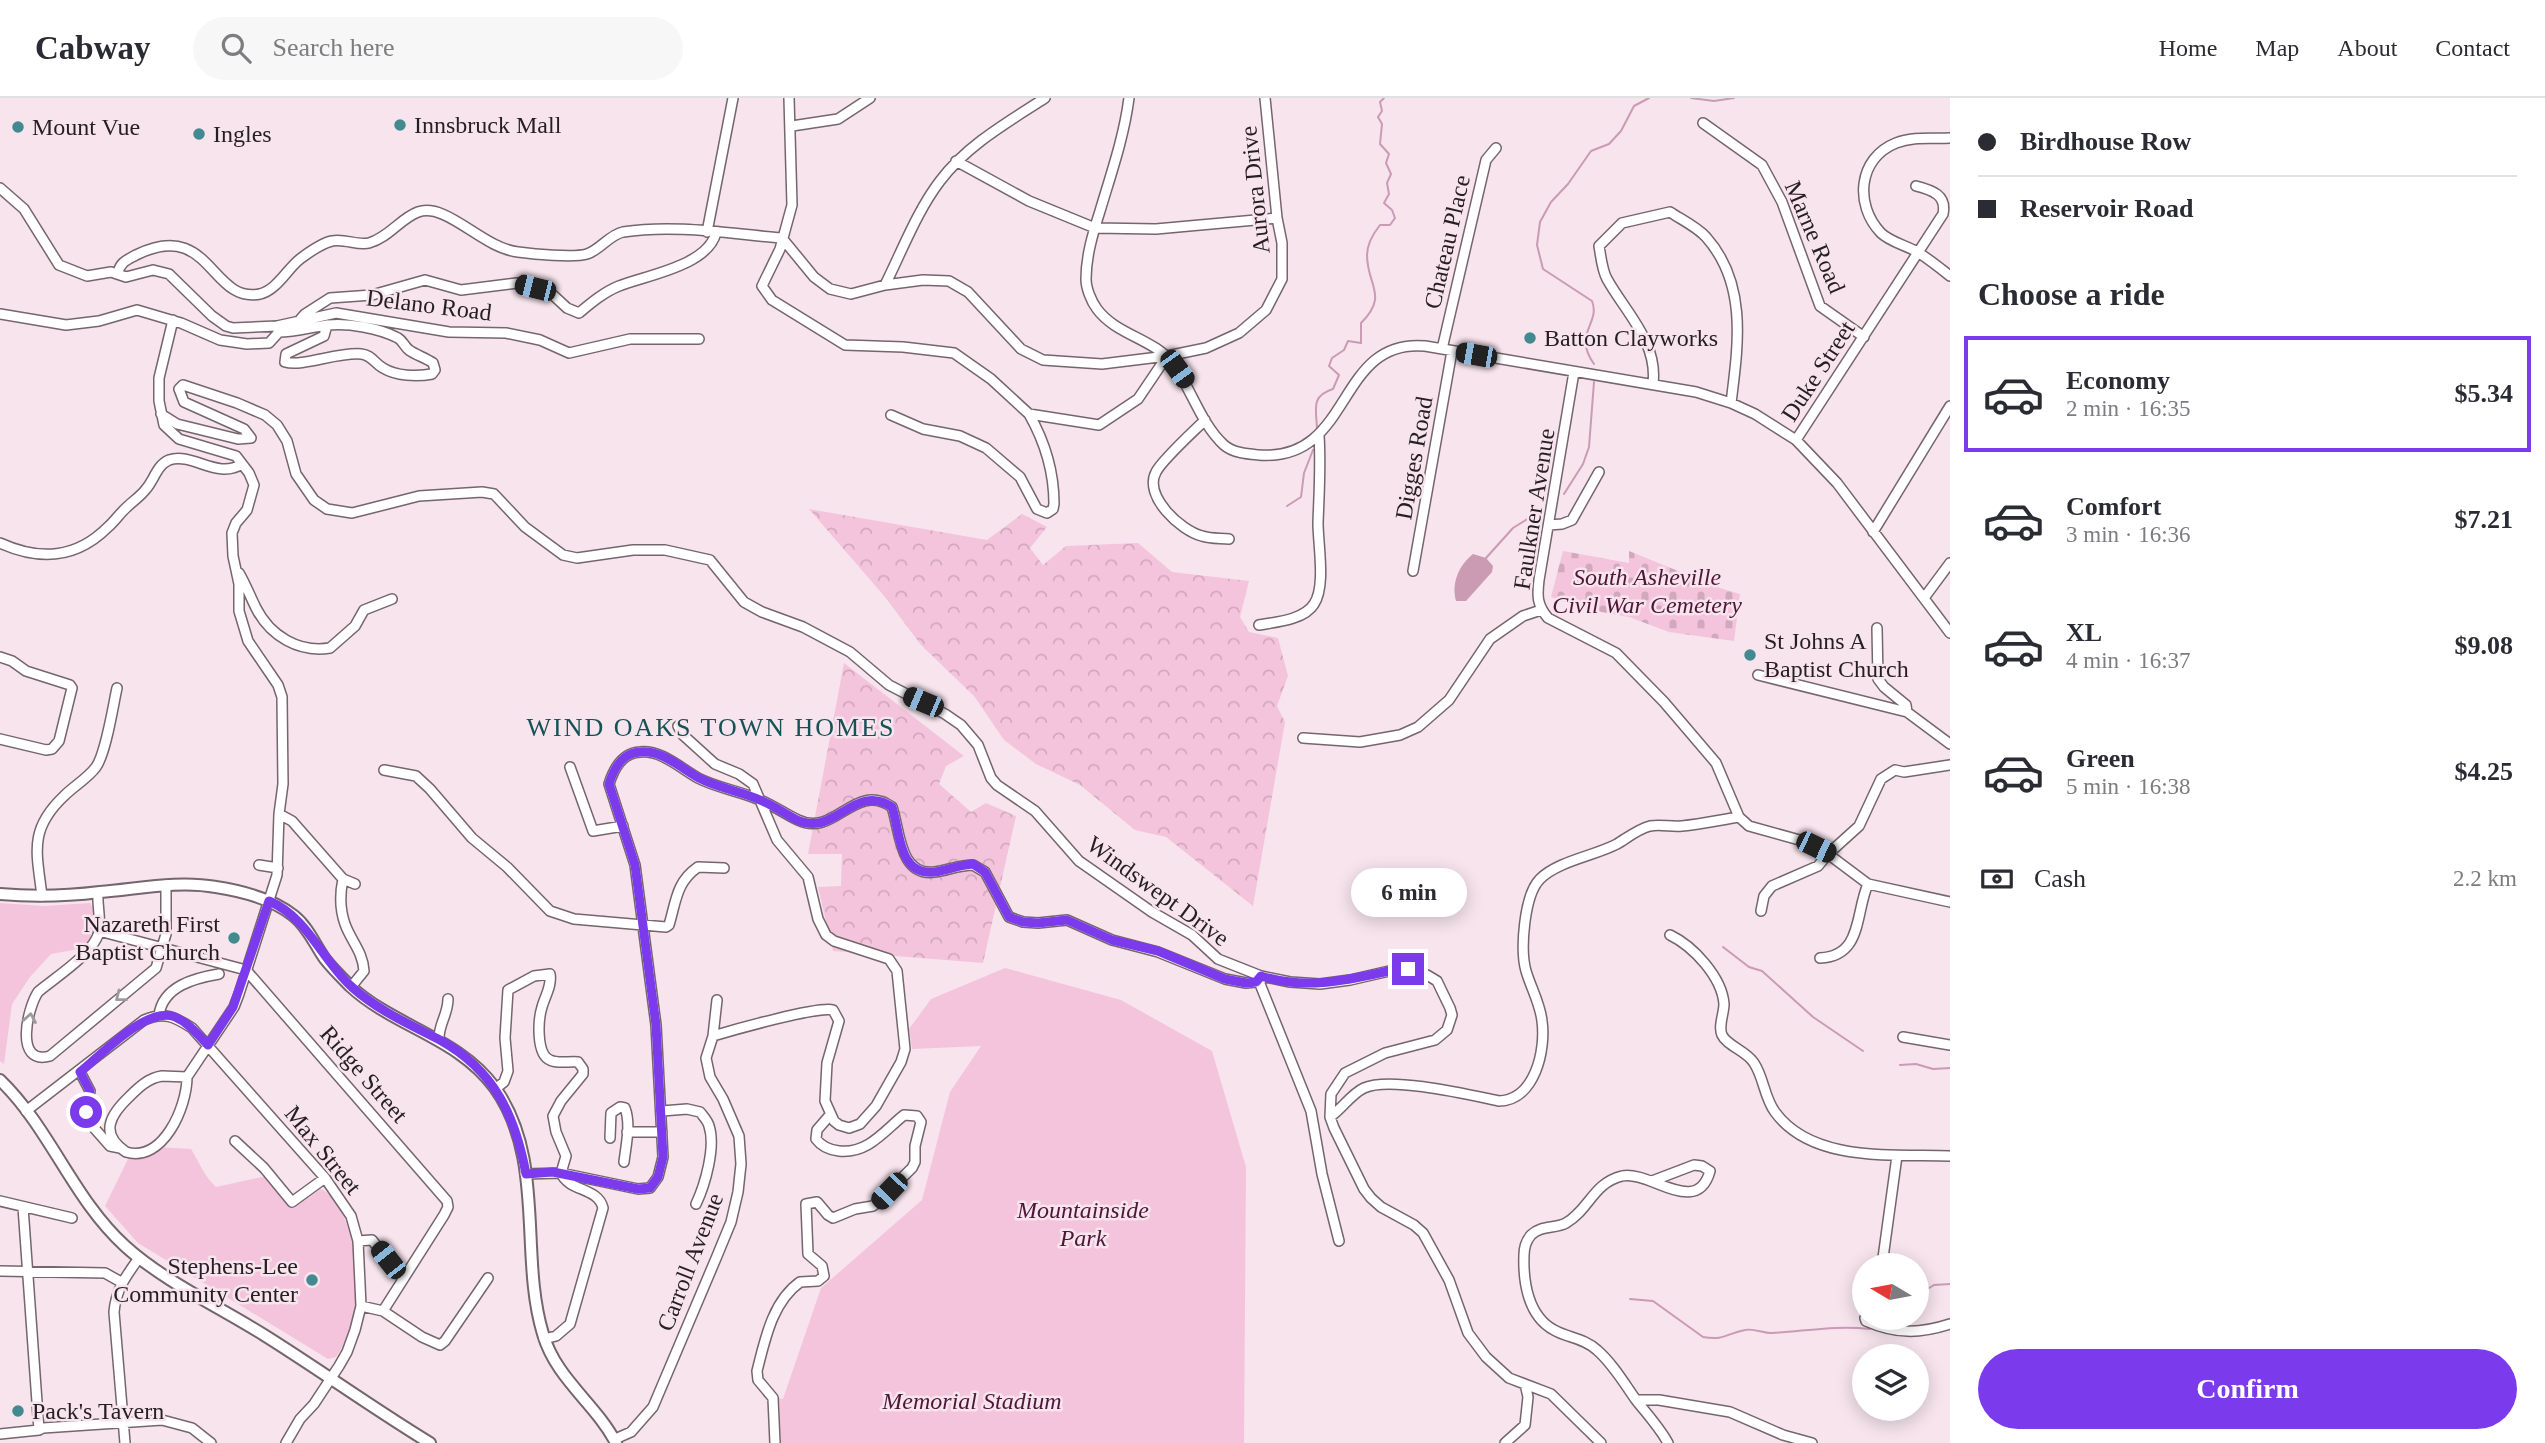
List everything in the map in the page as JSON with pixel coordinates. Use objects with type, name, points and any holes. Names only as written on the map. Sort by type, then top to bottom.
[{"type":"main road","points":[[0,894],[42,896],[166,885],[215,886],[269,901],[295,916],[325,958],[351,987],[383,1012],[439,1040],[465,1057],[495,1089],[516,1129],[526,1174],[537,1311],[544,1339],[560,1370],[615,1441]]},
{"type":"main road","points":[[0,1080],[26,1111],[111,1232],[139,1258],[430,1443]]},
{"type":"street","points":[[298,322],[305,314],[330,298],[372,295],[425,280],[461,290],[517,283],[553,295],[567,308],[579,313],[618,286],[652,276],[701,255],[710,247],[733,98]]},
{"type":"street","points":[[789,98],[792,125],[792,205],[780,249],[762,286],[772,300],[845,345],[903,347],[954,353],[991,379],[1029,414],[1042,438],[1048,459],[1053,509],[1047,513],[1037,509],[1024,482],[986,448],[960,436],[923,429],[891,415]]},
{"type":"street","points":[[792,125],[838,119],[870,98]]},
{"type":"street","points":[[885,285],[938,182],[956,162],[990,135],[1045,98]]},
{"type":"street","points":[[1129,98],[1121,137],[1095,228],[1086,283],[1094,306],[1105,318],[1167,356],[1187,383],[1205,420],[1228,449],[1253,454],[1279,454],[1304,446],[1319,436],[1354,384],[1376,358],[1409,345],[1696,392],[1731,403],[1767,420],[1796,440],[1830,476],[1950,633]]},
{"type":"street","name":"Aurora Drive","points":[[782,238],[814,277],[830,289],[851,294],[885,285],[923,280],[948,281],[968,292],[1021,349],[1043,360],[1102,364],[1206,348],[1239,333],[1266,310],[1282,279],[1282,243],[1265,98]]},
{"type":"street","name":"Marne Road","points":[[1703,123],[1762,165],[1782,202],[1820,306],[1864,337]]},
{"type":"street","points":[[1950,138],[1910,139],[1894,144],[1879,153],[1867,168],[1864,179],[1864,204],[1882,235],[1919,253],[1950,276]]},
{"type":"street","name":"Chateau Place","points":[[1447,350],[1486,160],[1496,148]]},
{"type":"street","points":[[956,162],[1029,201],[1095,228],[1156,229],[1277,218]]},
{"type":"street","name":"Duke Street","points":[[1796,440],[1943,214],[1943,198],[1931,190],[1916,186]]},
{"type":"street","points":[[0,188],[24,209],[59,265],[87,276],[118,273],[126,277],[153,270],[169,274],[226,326],[304,331],[327,326],[352,326],[398,338],[408,349],[433,363],[435,370],[432,374],[423,375],[394,372],[363,354],[339,354],[294,363],[285,362],[286,354],[324,336],[327,326]]},
{"type":"street","points":[[118,273],[122,264],[140,253],[160,245],[174,245],[193,250],[223,281],[246,294],[255,295],[265,293],[301,258],[332,241],[368,243],[391,231],[417,212],[436,210],[449,215],[463,228],[498,248],[516,252],[587,254],[619,233],[657,229],[782,238]]},
{"type":"street","points":[[1653,384],[1652,354],[1605,276],[1599,246],[1622,223],[1670,212],[1705,236],[1728,274],[1737,310],[1739,335],[1731,403]]},
{"type":"street","points":[[0,314],[66,326],[99,321],[136,310],[173,320],[206,335],[234,343],[269,343],[278,329]]},
{"type":"street","name":"Delano Road","points":[[278,329],[336,313],[449,332],[506,333],[540,341],[569,353],[630,339],[699,339]]},
{"type":"street","points":[[173,320],[159,378],[164,425],[179,439],[236,456],[254,485],[247,510],[236,523],[232,533],[239,584],[239,611],[244,634],[278,685],[282,697],[283,784],[279,814],[278,868],[233,1007],[187,1077],[181,1110],[169,1132],[142,1154],[132,1154],[120,1147],[112,1136],[110,1124],[111,1116],[122,1104],[151,1079],[162,1076],[187,1077]]},
{"type":"street","name":"Digges Road","points":[[1413,571],[1447,350]]},
{"type":"street","points":[[1029,414],[1099,425],[1138,399],[1167,356]]},
{"type":"street","name":"Faulkner Avenue","points":[[1574,372],[1539,580],[1538,603],[1548,618],[1616,653],[1664,702],[1716,762],[1740,817]]},
{"type":"street","name":"Windswept Drive","points":[[161,414],[177,424],[238,439],[251,438],[244,429],[184,402],[179,389],[183,385],[265,415],[277,425],[287,441],[296,474],[311,496],[327,509],[340,512],[363,511],[419,496],[482,492],[494,494],[525,527],[563,555],[577,558],[633,550],[665,550],[710,560],[744,602],[850,652],[889,685],[961,725],[978,745],[997,785],[1035,811],[1079,861],[1152,912],[1192,935],[1218,959],[1261,976]]},
{"type":"street","points":[[1873,532],[1950,406]]},
{"type":"street","points":[[1205,420],[1156,472],[1152,488],[1158,501],[1181,527],[1201,536],[1229,539]]},
{"type":"street","points":[[1259,625],[1304,613],[1313,606],[1317,597],[1320,571],[1319,436]]},
{"type":"street","points":[[0,543],[37,555],[59,554],[76,549],[94,540],[108,528],[144,492],[167,461],[180,459],[229,470],[242,464]]},
{"type":"street","points":[[1549,525],[1572,520],[1599,472]]},
{"type":"street","points":[[1924,598],[1950,563]]},
{"type":"street","points":[[235,566],[268,627],[280,637],[302,648],[330,648],[355,626],[365,610],[392,599]]},
{"type":"street","points":[[1303,738],[1360,742],[1400,735],[1418,727],[1449,700],[1490,639],[1523,616],[1541,610]]},
{"type":"street","points":[[1877,628],[1878,679],[1904,702],[1907,712]]},
{"type":"street","points":[[0,657],[12,661],[26,671],[72,688],[58,741],[52,749],[46,750],[0,738]]},
{"type":"street","points":[[1758,675],[1907,712],[1950,744]]},
{"type":"street","points":[[42,896],[36,841],[38,834],[58,801],[97,766],[117,688]]},
{"type":"street","points":[[678,726],[683,735],[715,764],[749,780],[761,800],[777,840],[808,877],[818,919],[826,934],[834,941],[889,959],[897,971],[906,1038],[901,1062],[883,1096],[860,1124],[845,1128],[837,1124],[830,1115],[825,1101],[827,1063],[839,1021],[833,1010],[825,1008],[713,1036]]},
{"type":"street","points":[[526,1174],[561,1173],[638,1189],[650,1188],[658,1177],[663,1157],[656,1025],[635,865],[609,784],[613,772],[624,757],[639,752],[653,753],[700,779],[761,800],[803,823],[832,819],[855,803],[871,799],[883,801],[892,807],[903,853],[910,863],[919,870],[932,873],[973,864],[985,872],[1009,917],[1038,923],[1067,920],[1112,940],[1158,951],[1235,982],[1256,982],[1261,976]]},
{"type":"street","points":[[1760,911],[1764,896],[1772,886],[1818,866],[1828,853],[1860,826],[1881,779],[1895,770],[1904,772],[1950,765]]},
{"type":"street","points":[[570,767],[593,831],[623,826]]},
{"type":"street","points":[[384,769],[416,776],[472,838],[507,867],[550,911],[574,919],[669,925],[684,878],[698,867],[724,868]]},
{"type":"street","points":[[279,814],[292,821],[342,879],[355,884]]},
{"type":"street","points":[[1330,1116],[1357,1093],[1374,1086],[1424,1087],[1499,1101],[1512,1099],[1522,1093],[1533,1077],[1543,1041],[1540,1009],[1525,961],[1526,908],[1533,887],[1539,879],[1559,866],[1601,852],[1646,827],[1678,826],[1740,817],[1749,826],[1803,841],[1828,853],[1868,884],[1950,902]]},
{"type":"street","points":[[259,864],[278,868]]},
{"type":"street","points":[[342,879],[341,903],[345,924],[363,962],[364,971],[351,987]]},
{"type":"street","points":[[1820,958],[1832,957],[1850,944],[1868,884]]},
{"type":"street","points":[[98,893],[99,931],[96,939],[81,957],[37,992],[33,999],[26,1039],[27,1049],[33,1056],[50,1056],[156,968],[164,948],[166,885]]},
{"type":"street","points":[[99,931],[246,970]]},
{"type":"street","points":[[1670,935],[1685,943],[1700,957],[1724,999],[1721,1034],[1752,1059],[1760,1072],[1775,1112],[1803,1135],[1822,1146],[1838,1150],[1897,1156],[1950,1156]]},
{"type":"street","points":[[1261,976],[1290,982],[1327,984],[1408,969],[1437,981],[1452,1015],[1447,1030],[1435,1040],[1385,1054],[1345,1073],[1331,1094],[1330,1116],[1351,1165],[1371,1198],[1423,1233],[1449,1280],[1468,1333],[1486,1357],[1510,1378],[1551,1394],[1601,1443]]},
{"type":"street","name":"Ridge Street","points":[[246,970],[447,1200],[448,1207],[403,1279]]},
{"type":"street","points":[[26,1111],[144,1020],[159,1015],[163,1002],[180,986],[190,980],[219,974]]},
{"type":"street","points":[[495,1089],[504,1082],[508,1072],[505,1038],[508,990],[534,976],[550,974],[551,981],[540,1017],[542,1052],[546,1059],[553,1062],[578,1062],[583,1069],[583,1074],[561,1101],[554,1116],[556,1132],[566,1156],[561,1173],[567,1183],[597,1196],[603,1208],[570,1324],[556,1336],[544,1339]]},
{"type":"street","points":[[1261,976],[1260,984],[1311,1111],[1322,1174],[1339,1241]]},
{"type":"street","points":[[439,1040],[438,1031],[448,1012],[448,999]]},
{"type":"street","name":"Carroll Avenue","points":[[615,1441],[631,1432],[653,1406],[722,1245],[738,1192],[741,1164],[739,1136],[710,1077],[706,1058],[713,1036],[717,1000]]},
{"type":"street","name":"Max Street","points":[[159,1015],[176,1017],[192,1028],[325,1178],[351,1216],[358,1241],[361,1306],[347,1352],[286,1443]]},
{"type":"street","points":[[1903,1037],[1950,1045]]},
{"type":"street","points":[[80,1072],[90,1091],[86,1112],[88,1120],[110,1146],[120,1147]]},
{"type":"street","points":[[610,1138],[611,1113],[620,1107],[625,1108],[628,1114],[624,1162]]},
{"type":"street","points":[[662,1111],[687,1109],[700,1112],[709,1124],[711,1139],[708,1165],[705,1182],[696,1204]]},
{"type":"street","points":[[775,1443],[773,1398],[758,1380],[757,1371],[778,1306],[796,1284],[802,1281],[818,1281],[824,1272],[820,1264],[808,1254],[806,1205],[817,1202],[833,1218],[855,1209],[869,1208],[915,1162],[916,1141],[921,1126],[917,1116],[904,1115],[873,1142],[856,1151],[828,1150],[816,1139],[817,1130],[830,1115]]},
{"type":"street","points":[[627,1132],[662,1132]]},
{"type":"street","points":[[235,1141],[264,1168],[292,1202],[325,1178]]},
{"type":"street","points":[[1884,1253],[1897,1156]]},
{"type":"street","points":[[1652,1181],[1694,1165],[1710,1171],[1707,1181],[1696,1190],[1679,1192],[1652,1181],[1624,1176],[1606,1183],[1593,1193],[1583,1208],[1565,1224],[1544,1227],[1532,1234],[1525,1247],[1524,1264],[1530,1304],[1536,1315],[1555,1331],[1581,1339],[1596,1349],[1613,1366],[1668,1443]]},
{"type":"street","points":[[0,1201],[72,1218]]},
{"type":"street","points":[[23,1207],[39,1430]]},
{"type":"street","points":[[358,1241],[372,1240],[403,1279],[383,1311]]},
{"type":"street","points":[[125,1443],[114,1312],[121,1282],[139,1258]]},
{"type":"street","points":[[0,1271],[105,1273],[121,1282]]},
{"type":"street","points":[[361,1306],[375,1307],[422,1337],[440,1345],[488,1278]]},
{"type":"street","points":[[1897,1330],[1926,1331],[1950,1324]]},
{"type":"street","points":[[1505,1443],[1525,1425],[1528,1397],[1525,1384]]},
{"type":"street","points":[[1636,1400],[1659,1400],[1730,1412],[1783,1439],[1812,1443]]},
{"type":"street","points":[[0,1434],[43,1428],[162,1420],[192,1428],[211,1443]]},
{"type":"green space","points":[[809,509],[987,540],[1022,514],[1047,527],[1030,548],[1043,565],[1066,546],[1138,543],[1172,572],[1249,581],[1240,617],[1249,632],[1278,638],[1288,676],[1277,706],[1285,722],[1253,906],[1166,837],[1135,830],[1080,785],[1036,764],[1004,740],[974,696],[921,645],[885,597]]},
{"type":"green space","name":"South Asheville Civil War Cemetery","points":[[1563,551],[1629,563],[1629,551],[1740,594],[1734,641],[1669,632],[1629,617],[1585,609],[1551,597]]},
{"type":"green space","points":[[844,663],[964,756],[946,766],[939,784],[971,812],[986,803],[1016,816],[983,963],[833,951],[818,887],[841,886],[842,854],[808,854]]},
{"type":"green space","points":[[0,903],[44,906],[90,903],[95,914],[92,932],[84,948],[51,954],[30,977],[12,1004],[4,1064],[0,1061]]},
{"type":"green space","name":"Mountainside Park","points":[[1005,968],[1121,1000],[1212,1051],[1246,1167],[1244,1443],[781,1443],[779,1398],[783,1399],[821,1288],[922,1200],[950,1092],[981,1046],[912,1049],[909,1029],[931,999]]},
{"type":"green space","points":[[157,1147],[191,1149],[216,1187],[267,1176],[294,1208],[321,1189],[331,1197],[339,1208],[353,1243],[357,1283],[352,1323],[336,1357],[328,1359],[138,1243],[105,1206],[129,1157],[141,1157]]},
{"type":"shaded area","points":[[1473,554],[1486,558],[1493,566],[1492,572],[1466,601],[1456,601],[1457,575]]},
{"type":"waterway","points":[[1317,428],[1318,399],[1333,389],[1339,375],[1329,366],[1332,358],[1344,350],[1348,341],[1361,343],[1361,323],[1374,305],[1367,255],[1369,243],[1380,225],[1390,225],[1395,218],[1392,210],[1384,203],[1389,194],[1387,183],[1391,174],[1386,163],[1389,154],[1380,144],[1382,124],[1378,117],[1382,111],[1380,102],[1384,98]]},
{"type":"waterway","points":[[1594,364],[1586,344],[1594,309],[1592,301],[1543,269],[1537,245],[1540,222],[1551,202],[1568,184],[1591,151],[1609,144],[1621,131],[1634,106],[1649,98]]},
{"type":"waterway","points":[[1691,98],[1714,101],[1734,98]]},
{"type":"waterway","points":[[1564,494],[1583,464],[1589,447],[1594,382]]},
{"type":"waterway","points":[[1287,506],[1301,497],[1304,473],[1313,450]]},
{"type":"waterway","points":[[1486,558],[1513,528],[1540,511]]},
{"type":"waterway","points":[[1723,947],[1749,967],[1762,971],[1813,1017],[1863,1051]]},
{"type":"waterway","points":[[1900,1065],[1950,1068]]},
{"type":"waterway","points":[[1929,1288],[1950,1284]]},
{"type":"waterway","points":[[1630,1299],[1653,1301],[1703,1337],[1710,1338],[1748,1330],[1772,1333],[1852,1328]]},
{"type":"place","name":"Innsbruck Mall","points":[[400,125]]},
{"type":"place","name":"Mount Vue","points":[[18,127]]},
{"type":"place","name":"Ingles","points":[[199,134]]},
{"type":"place","name":"Batton Clayworks","points":[[1530,338]]},
{"type":"place","name":"St Johns A Baptist Church","points":[[1750,655]]},
{"type":"place","name":"Nazareth First Baptist Church","points":[[234,938]]},
{"type":"place","name":"Stephens-Lee Community Center","points":[[312,1280]]},
{"type":"place","name":"Pack's Tavern","points":[[18,1411]]},
{"type":"district","name":"WIND OAKS TOWN HOMES","points":[[711,727]]},
{"type":"route","points":[[86,1112],[91,1098],[90,1091],[80,1072],[144,1020],[166,1014],[176,1017],[192,1028],[208,1045],[239,994],[269,901],[295,916],[337,973],[368,1001],[383,1012],[452,1047],[478,1069],[507,1109],[516,1129],[526,1174],[553,1172],[638,1189],[650,1188],[658,1177],[663,1157],[656,1025],[635,865],[609,784],[613,772],[624,757],[639,752],[653,753],[668,759],[700,779],[761,800],[803,823],[832,819],[855,803],[871,799],[883,801],[892,807],[903,853],[910,863],[919,870],[932,873],[973,864],[985,872],[1009,917],[1038,923],[1067,920],[1112,940],[1158,951],[1235,982],[1256,982],[1261,976],[1304,984],[1335,983],[1408,969]]},
{"type":"park label","name":"Memorial Stadium","points":[[972,1401]]}]
